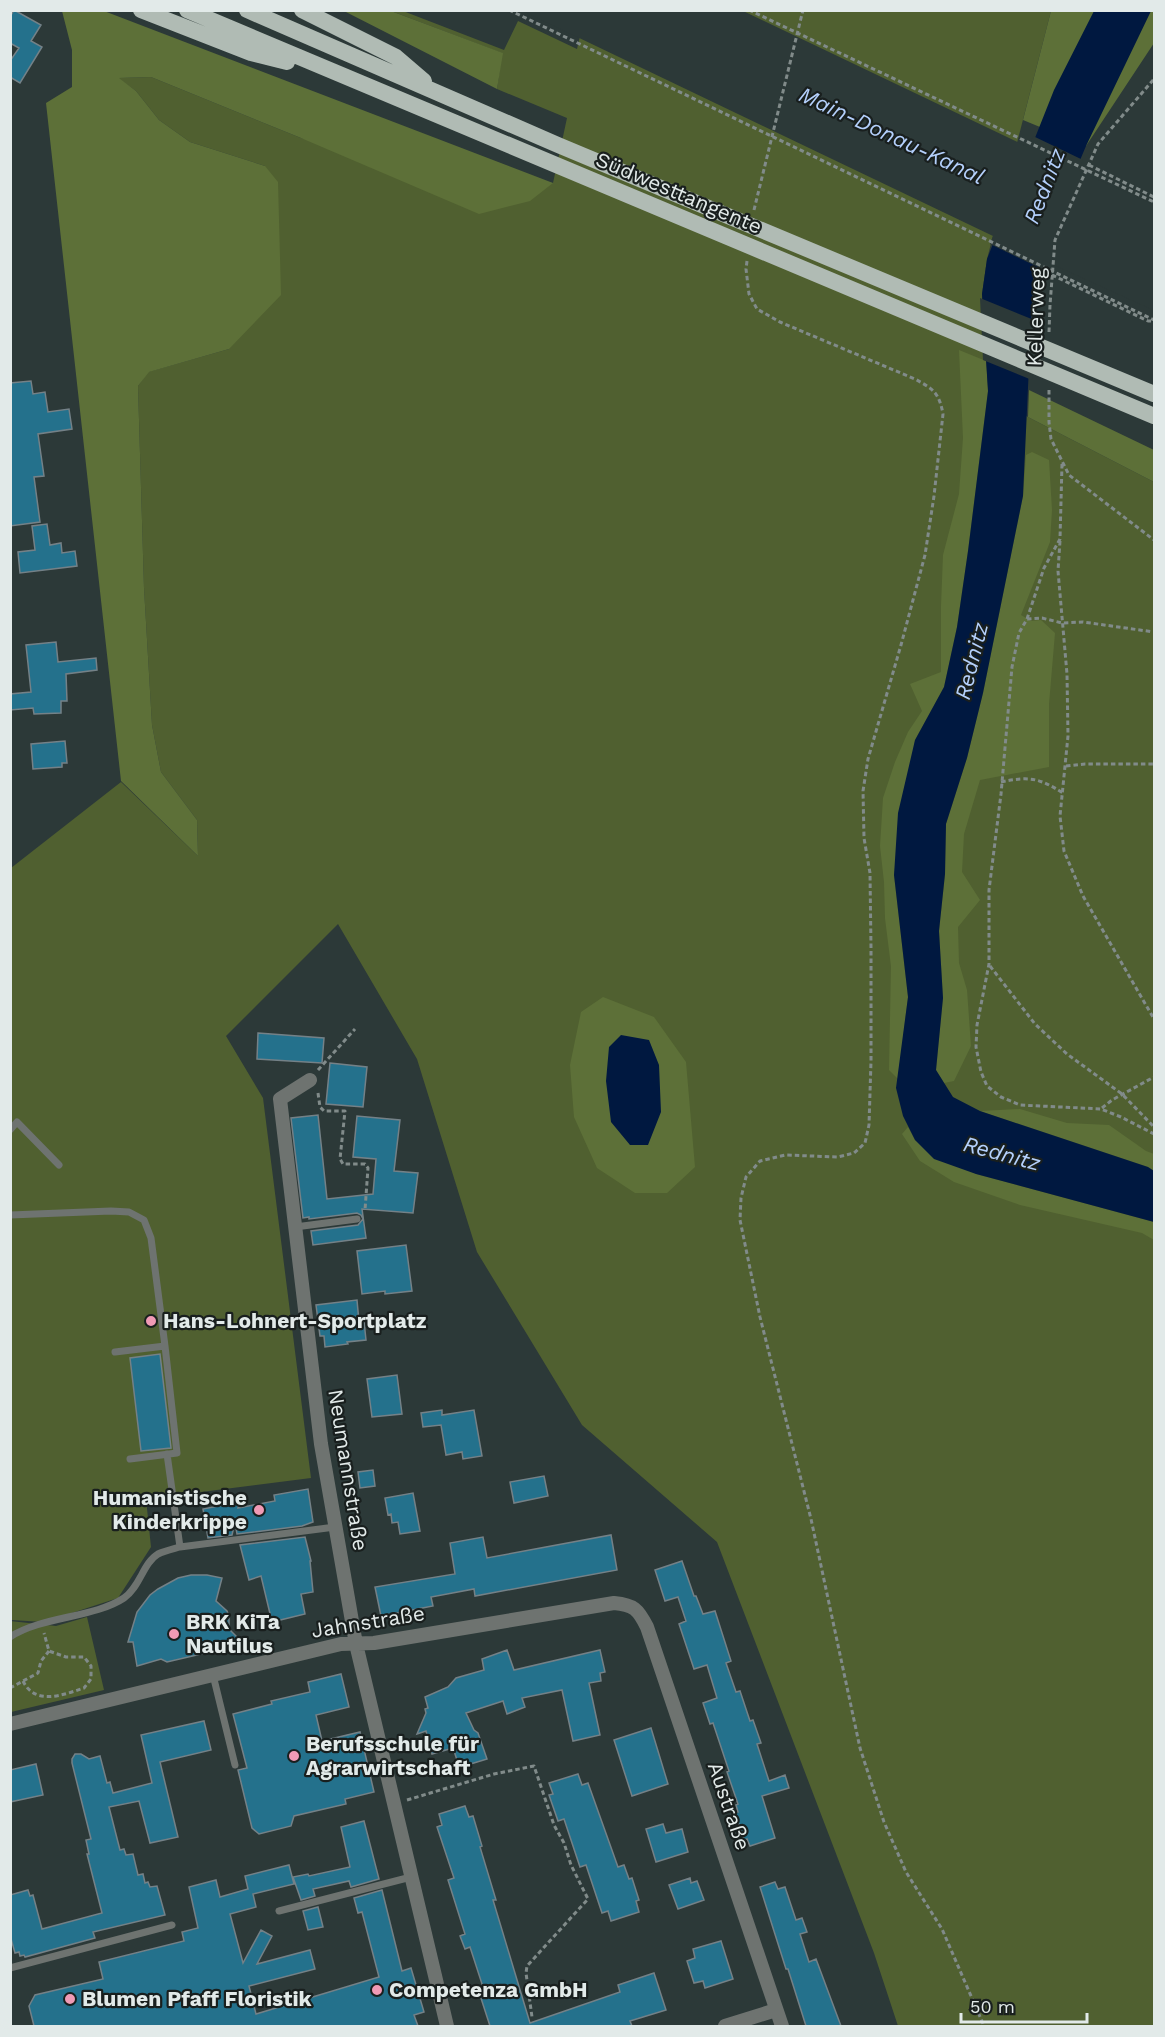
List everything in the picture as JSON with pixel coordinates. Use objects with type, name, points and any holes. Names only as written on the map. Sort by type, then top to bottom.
[{"type":"highway","points":[[141,10],[251,53],[340,75]]},
{"type":"highway","name":"Südwesttangente","points":[[187,10],[1155,416]]},
{"type":"highway","name":"Südwesttangente","points":[[247,10],[558,145],[1155,394]]},
{"type":"highway","points":[[302,10],[396,57],[436,92]]},
{"type":"street","name":"Neumannstraße","points":[[310,1080],[280,1099],[321,1444],[356,1644],[447,2026]]},
{"type":"street","name":"Jahnstraße","points":[[10,1724],[341,1644],[374,1643],[614,1603],[629,1605]]},
{"type":"street","name":"Austraße","points":[[629,1605],[640,1613],[647,1627],[782,2026]]},
{"type":"street","points":[[725,2026],[776,2010]]},
{"type":"lane","points":[[10,1130],[17,1122],[59,1165]]},
{"type":"lane","points":[[10,1215],[111,1211],[129,1212],[144,1220],[151,1238],[177,1453],[130,1459]]},
{"type":"lane","points":[[295,1227],[357,1219]]},
{"type":"lane","points":[[115,1352],[165,1346]]},
{"type":"lane","points":[[167,1454],[180,1547]]},
{"type":"lane","points":[[10,1636],[41,1624],[118,1601],[135,1587],[152,1559],[159,1554],[180,1547],[335,1527]]},
{"type":"lane","points":[[213,1675],[235,1765]]},
{"type":"lane","points":[[279,1911],[411,1877]]},
{"type":"lane","points":[[10,1968],[172,1925]]},
{"type":"path","points":[[509,10],[1154,320]]},
{"type":"path","points":[[749,10],[1155,202]]},
{"type":"path","points":[[754,210],[803,10]]},
{"type":"path","name":"Kellerweg","points":[[1049,340],[1056,240],[1098,144],[1155,79]]},
{"type":"path","points":[[1089,165],[1155,197]]},
{"type":"path","points":[[747,257],[749,294],[757,309],[780,322],[915,379],[933,389],[940,400],[943,414],[925,555],[868,759],[862,791],[864,838],[870,873],[871,948],[871,1061],[869,1125],[865,1143],[854,1153],[838,1157],[785,1155],[760,1161],[746,1177],[741,1198],[740,1220],[760,1317],[811,1519],[860,1748],[884,1822],[906,1872],[942,1929],[984,2026]]},
{"type":"path","points":[[1052,275],[1148,321],[1154,320]]},
{"type":"path","name":"Kellerweg","points":[[1049,387],[1048,422],[1051,439],[1069,475],[1155,540]]},
{"type":"path","points":[[1062,464],[1058,571],[1068,736],[1060,816],[1064,851],[1083,896],[1155,1019]]},
{"type":"path","points":[[1060,539],[1044,568],[1027,619],[1019,633],[1012,667],[989,890],[989,964],[977,1025],[976,1047],[981,1072],[987,1086],[1001,1097],[1020,1105],[1101,1109],[1155,1134]]},
{"type":"path","points":[[1027,619],[1042,618],[1062,623],[1083,622],[1155,632]]},
{"type":"path","points":[[1066,766],[1155,764]]},
{"type":"path","points":[[1001,782],[1020,778],[1043,781],[1063,793]]},
{"type":"path","points":[[989,964],[1035,1024],[1067,1054],[1122,1094],[1155,1127]]},
{"type":"path","points":[[327,1061],[355,1029]]},
{"type":"path","points":[[1101,1109],[1122,1094],[1155,1077]]},
{"type":"path","points":[[310,1080],[318,1092],[320,1107],[324,1111],[345,1111],[340,1159],[343,1164],[365,1164],[368,1168],[365,1218],[357,1219]]},
{"type":"path","points":[[41,1624],[49,1652]]},
{"type":"path","points":[[10,1688],[38,1673],[41,1661],[49,1652]]},
{"type":"path","points":[[23,1680],[27,1689],[35,1695],[45,1697],[69,1693],[84,1688],[89,1683],[91,1666],[84,1657],[66,1657],[49,1652]]},
{"type":"path","points":[[393,1804],[494,1774],[534,1766],[554,1825],[588,1899],[527,1966],[525,1973],[532,2017]]},
{"type":"green space","points":[[62,11],[104,11],[553,183],[530,201],[479,214],[151,77],[119,78],[136,91],[159,120],[190,142],[265,166],[278,182],[281,295],[229,349],[149,372],[138,386],[144,588],[152,725],[161,772],[197,820],[198,856],[121,781],[46,103],[72,87],[72,50]]},
{"type":"green space","points":[[344,11],[391,11],[503,53],[497,89]]},
{"type":"green space","points":[[391,11],[403,11],[504,50],[518,21],[577,49],[586,11],[1051,11],[987,259],[982,294],[988,391],[1028,417],[1154,482],[1154,2026],[898,2026],[874,1953],[717,1542],[582,1425],[477,1252],[417,1059],[338,924],[226,1036],[263,1098],[311,1478],[146,1499],[151,1547],[118,1598],[44,1622],[11,1620],[11,868],[121,782],[198,856],[197,820],[161,772],[152,725],[144,588],[138,386],[148,372],[229,349],[265,166],[190,142],[159,120],[136,91],[118,78],[151,77],[301,138],[553,183],[567,118],[497,89],[502,53]]},
{"type":"green space","points":[[1051,11],[1154,11],[1154,43],[1086,146],[1023,120]]},
{"type":"green space","points":[[959,350],[986,361],[988,391],[957,627],[944,687],[915,740],[894,875],[908,997],[898,1079],[889,1070],[891,966],[880,846],[883,798],[908,732],[922,711],[910,684],[941,672],[943,555],[959,494],[963,438]]},
{"type":"green space","points":[[1029,390],[1154,450],[1154,482],[1028,417]]},
{"type":"green space","points":[[1032,452],[1049,460],[1052,510],[1050,542],[1021,615],[1031,621],[1041,620],[1055,633],[1049,704],[1049,767],[980,780],[964,834],[962,872],[980,900],[958,927],[959,963],[967,990],[971,1046],[954,1081],[944,1083],[936,1070],[943,998],[939,931],[945,874],[946,824],[967,758],[983,693],[1023,496],[1026,455]]},
{"type":"green space","points":[[603,997],[654,1017],[686,1062],[695,1167],[667,1193],[635,1193],[597,1168],[574,1117],[570,1065],[581,1012]]},
{"type":"green space","points":[[1020,1109],[1067,1123],[1109,1125],[1146,1151],[1154,1154],[1154,1171],[1148,1167],[980,1111]]},
{"type":"green space","points":[[908,1127],[915,1140],[976,1174],[1154,1222],[1154,1240],[1142,1233],[1020,1205],[954,1182],[920,1161],[902,1134]]},
{"type":"green space","points":[[87,1617],[104,1690],[11,1712],[10,1621],[56,1626]]},
{"type":"water","name":"Rednitz","points":[[1094,11],[1151,11],[1075,172],[1154,209],[1154,308],[1042,256],[1033,279],[1023,496],[983,693],[967,758],[946,824],[945,874],[939,931],[943,998],[936,1070],[953,1097],[980,1111],[1148,1167],[1154,1171],[1154,1222],[976,1174],[934,1159],[915,1140],[903,1116],[896,1088],[908,997],[894,875],[898,813],[915,740],[944,687],[957,627],[988,391],[982,294],[987,259],[1054,90]]},
{"type":"water","points":[[621,1035],[649,1040],[659,1065],[661,1112],[648,1145],[630,1145],[611,1122],[606,1081],[609,1047]]},
{"type":"pier","points":[[526,10],[741,10],[1028,147],[1033,136],[1083,160],[1079,171],[1154,205],[1153,310],[1043,260],[1040,268],[990,244],[993,236],[527,13]]},
{"type":"pier","points":[[980,298],[1034,320],[1032,380],[983,360]]},
{"type":"building","points":[[14,10],[41,25],[31,41],[42,47],[20,83],[10,77],[10,61],[19,48],[10,43],[10,17]]},
{"type":"building","points":[[31,381],[33,394],[45,392],[48,412],[69,409],[72,429],[38,434],[44,476],[34,477],[40,522],[10,526],[10,383]]},
{"type":"building","points":[[47,524],[50,545],[61,543],[62,553],[75,551],[77,566],[20,573],[18,552],[35,550],[32,526]]},
{"type":"building","points":[[56,642],[58,662],[96,658],[97,670],[66,674],[67,701],[61,701],[61,713],[34,714],[33,708],[10,710],[10,694],[31,692],[26,645]]},
{"type":"building","points":[[65,741],[67,763],[62,763],[62,767],[33,769],[31,744]]},
{"type":"building","points":[[258,1033],[324,1038],[322,1063],[257,1059]]},
{"type":"building","points":[[330,1063],[367,1067],[363,1107],[326,1104]]},
{"type":"building","points":[[318,1115],[327,1199],[373,1194],[376,1159],[353,1157],[357,1116],[400,1120],[394,1171],[418,1173],[413,1213],[362,1209],[366,1238],[313,1245],[311,1231],[358,1225],[363,1219],[357,1213],[303,1218],[291,1118]]},
{"type":"building","points":[[406,1245],[412,1291],[362,1294],[357,1251]]},
{"type":"building","points":[[357,1300],[359,1322],[364,1321],[366,1340],[325,1347],[324,1336],[320,1336],[316,1305]]},
{"type":"building","points":[[160,1354],[171,1448],[141,1451],[130,1358]]},
{"type":"building","points":[[397,1375],[402,1414],[372,1417],[367,1379]]},
{"type":"building","points":[[442,1410],[442,1415],[474,1410],[482,1456],[463,1459],[462,1452],[446,1455],[441,1425],[423,1427],[421,1413]]},
{"type":"building","points":[[373,1470],[375,1486],[360,1488],[358,1472]]},
{"type":"building","points":[[544,1476],[548,1496],[514,1503],[510,1482]]},
{"type":"building","points":[[308,1489],[313,1522],[302,1526],[237,1534],[235,1522],[232,1535],[208,1538],[203,1509],[239,1502],[238,1508],[275,1501],[274,1495]]},
{"type":"building","points":[[413,1493],[420,1531],[400,1534],[398,1522],[392,1523],[391,1514],[388,1515],[385,1498]]},
{"type":"building","points":[[611,1535],[617,1570],[475,1596],[474,1589],[431,1597],[433,1606],[381,1616],[375,1587],[455,1574],[450,1543],[483,1537],[487,1558]]},
{"type":"building","points":[[305,1537],[311,1561],[313,1592],[301,1594],[305,1614],[272,1622],[261,1576],[249,1580],[240,1545]]},
{"type":"building","points":[[682,1561],[703,1614],[715,1611],[731,1661],[726,1663],[736,1692],[740,1691],[750,1721],[753,1720],[761,1743],[757,1744],[769,1781],[785,1775],[789,1788],[762,1796],[775,1838],[750,1846],[747,1839],[744,1840],[735,1813],[738,1812],[736,1805],[738,1804],[727,1772],[729,1771],[713,1723],[710,1724],[703,1703],[717,1698],[707,1665],[694,1669],[679,1624],[686,1621],[678,1597],[665,1601],[655,1570]]},
{"type":"building","points":[[191,1575],[222,1578],[216,1601],[227,1611],[229,1629],[244,1644],[167,1662],[161,1659],[137,1666],[133,1642],[128,1642],[137,1612],[150,1595],[158,1589],[178,1578]]},
{"type":"building","points":[[507,1650],[514,1670],[600,1650],[605,1672],[600,1673],[601,1681],[589,1683],[600,1735],[573,1741],[562,1690],[522,1698],[525,1707],[507,1714],[503,1701],[466,1713],[474,1730],[478,1733],[487,1759],[464,1766],[463,1761],[458,1763],[453,1748],[432,1754],[426,1731],[417,1734],[426,1713],[425,1709],[428,1708],[425,1697],[448,1687],[456,1678],[484,1670],[482,1659]]},
{"type":"building","name":"Berufsschule für Agrarwirtschaft","points":[[341,1674],[349,1707],[316,1715],[322,1741],[360,1732],[374,1792],[345,1799],[346,1804],[294,1816],[291,1826],[259,1834],[252,1828],[238,1770],[247,1768],[233,1714],[272,1704],[271,1701],[310,1692],[308,1682]]},
{"type":"building","points":[[204,1721],[211,1750],[160,1762],[178,1837],[150,1843],[139,1801],[109,1807],[120,1850],[124,1849],[126,1855],[133,1854],[138,1875],[143,1874],[145,1883],[148,1882],[150,1887],[157,1886],[165,1915],[93,1932],[95,1938],[25,1957],[20,1956],[19,1952],[15,1953],[10,1935],[10,1895],[28,1890],[30,1896],[33,1895],[42,1929],[102,1913],[87,1854],[89,1854],[86,1840],[91,1839],[72,1763],[75,1754],[81,1754],[89,1759],[100,1756],[107,1783],[110,1782],[113,1793],[152,1783],[141,1735]]},
{"type":"building","points":[[651,1728],[668,1784],[632,1796],[614,1740]]},
{"type":"building","points":[[36,1764],[43,1795],[10,1802],[10,1770]]},
{"type":"building","points":[[578,1774],[582,1785],[588,1783],[618,1867],[624,1865],[629,1879],[632,1878],[639,1900],[636,1901],[639,1912],[611,1921],[608,1911],[602,1913],[586,1865],[580,1867],[564,1819],[558,1821],[549,1795],[553,1794],[549,1783]]},
{"type":"building","points":[[465,1806],[469,1817],[473,1816],[482,1846],[480,1847],[496,1900],[493,1900],[530,2023],[620,1992],[618,1985],[654,1973],[666,2010],[630,2021],[632,2026],[490,2026],[478,1989],[483,1987],[470,1947],[465,1949],[460,1936],[465,1934],[448,1880],[454,1878],[437,1827],[442,1825],[439,1814]]},
{"type":"building","points":[[364,1821],[379,1879],[351,1887],[349,1881],[313,1889],[315,1896],[301,1900],[293,1877],[350,1867],[341,1827]]},
{"type":"building","points":[[663,1824],[666,1833],[682,1829],[688,1852],[656,1862],[646,1829]]},
{"type":"building","points":[[289,1865],[294,1884],[253,1894],[256,1907],[230,1914],[243,1963],[261,1930],[272,1936],[257,1964],[310,1950],[315,1969],[249,1986],[256,2014],[379,1977],[362,1912],[358,1913],[354,1898],[382,1890],[402,1971],[411,1968],[424,2012],[414,2015],[418,2026],[34,2026],[29,2006],[35,1995],[103,1979],[99,1962],[184,1941],[182,1932],[198,1928],[189,1887],[216,1880],[220,1897],[248,1889],[245,1876]]},
{"type":"building","points":[[690,1878],[691,1883],[697,1881],[704,1900],[678,1909],[669,1885]]},
{"type":"building","points":[[775,1882],[778,1889],[785,1887],[796,1920],[802,1918],[807,1932],[800,1934],[809,1962],[816,1959],[841,2026],[806,2026],[760,1887]]},
{"type":"building","points":[[318,1907],[323,1927],[308,1930],[303,1911]]},
{"type":"building","points":[[721,1941],[733,1979],[705,1988],[703,1981],[694,1983],[687,1961],[695,1958],[693,1949]]},
{"type":"place","name":"Hans-Lohnert-Sportplatz","points":[[151,1321]]},
{"type":"place","name":"Humanistische Kinderkrippe","points":[[259,1510]]},
{"type":"place","name":"BRK KiTa Nautilus","points":[[174,1634]]},
{"type":"place","name":"Berufsschule für Agrarwirtschaft","points":[[294,1756]]},
{"type":"place","name":"Competenza GmbH","points":[[377,1990]]},
{"type":"place","name":"Blumen Pfaff Floristik","points":[[70,1999]]},
{"type":"water label","name":"Main-Donau-Kanal","points":[[892,135]]}]
